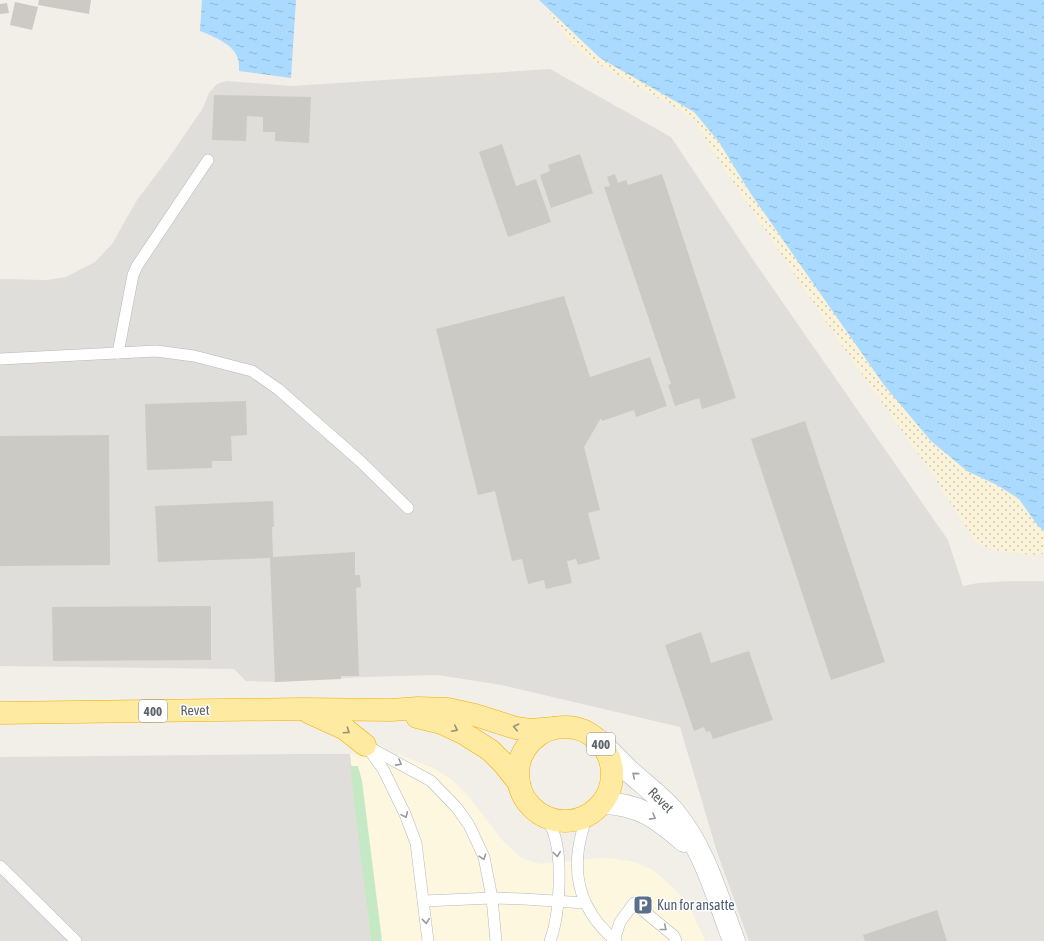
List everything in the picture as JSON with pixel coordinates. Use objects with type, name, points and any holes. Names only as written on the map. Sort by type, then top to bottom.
[{"type":"highway","name":"Revet","points":[[0,713],[302,709],[391,710],[418,708],[448,710],[475,715],[516,728],[530,730],[554,728]]},
{"type":"highway","name":"400","points":[[302,709],[345,729],[365,745]]},
{"type":"highway","name":"Revet","points":[[391,710],[442,723],[462,733],[490,750],[503,763],[519,784]]},
{"type":"highway","name":"400","points":[[570,727],[585,731],[598,740],[608,754],[612,769],[610,789],[603,803],[586,816],[576,820],[560,821],[546,817],[529,804],[519,784],[518,766],[526,748],[537,736],[554,728],[570,727]]},
{"type":"street","name":"Revet","points":[[598,740],[628,770],[657,794],[673,811],[691,835],[708,872],[734,941]]},
{"type":"street","name":"Revet","points":[[603,803],[616,803],[641,810],[662,822],[689,845],[708,872]]},
{"type":"lane","points":[[118,353],[136,266],[208,160]]},
{"type":"lane","points":[[0,359],[156,351],[194,356],[252,371],[278,389],[360,461],[408,508]]},
{"type":"lane","points":[[365,745],[431,781],[457,808],[469,825],[484,857],[492,898],[496,941]]},
{"type":"lane","points":[[365,745],[383,769],[405,814],[416,843],[428,941]]},
{"type":"lane","points":[[586,816],[578,853],[578,884],[585,903],[597,922],[614,940],[620,922],[634,903],[674,936],[676,941]]},
{"type":"lane","points":[[546,817],[553,832],[558,854],[558,902],[554,931],[550,941]]},
{"type":"lane","points":[[0,866],[76,941]]},
{"type":"lane","points":[[424,901],[492,898],[585,903]]},
{"type":"shaded area","points":[[550,69],[671,137],[756,264],[948,540],[963,586],[978,583],[1009,581],[1044,581],[1044,941],[749,941],[717,852],[680,727],[502,685],[437,675],[275,682],[246,681],[234,669],[0,666],[0,279],[46,280],[66,277],[95,262],[112,244],[137,200],[168,159],[203,108],[209,93],[217,84],[227,81],[292,86]]},
{"type":"shaded area","points":[[350,754],[399,755],[433,768],[451,779],[469,797],[502,840],[521,858],[540,864],[601,858],[615,859],[635,862],[653,870],[688,903],[705,941],[371,941]]},
{"type":"shaded area","points":[[350,754],[371,941],[0,941],[0,757]]},
{"type":"green space","points":[[350,766],[358,766],[362,781],[382,941],[371,941]]},
{"type":"sand","points":[[543,4],[600,58],[694,112],[719,142],[751,194],[884,385],[931,441],[967,471],[997,485],[1019,499],[1038,526],[1044,531],[1044,554],[1030,555],[988,549],[975,541],[931,472],[838,340],[718,159],[693,118],[593,61],[572,44]]},
{"type":"water","points":[[202,0],[296,0],[291,78],[239,71],[238,59],[233,49],[223,42],[200,31]]},
{"type":"water","points":[[539,0],[1044,0],[1044,531],[1038,526],[1019,499],[997,485],[967,471],[931,441],[884,385],[751,194],[719,142],[694,112],[600,58]]},
{"type":"building","points":[[39,0],[91,0],[89,14],[38,5]]},
{"type":"building","points":[[15,2],[38,7],[32,30],[10,25]]},
{"type":"building","points":[[7,3],[9,13],[0,14],[0,4]]},
{"type":"building","points":[[214,95],[311,97],[309,143],[275,141],[275,132],[263,132],[263,117],[247,116],[246,141],[212,140]]},
{"type":"building","points":[[502,144],[516,186],[536,179],[551,222],[508,237],[479,152]]},
{"type":"building","points":[[580,154],[593,193],[551,208],[540,175],[550,171],[548,165]]},
{"type":"building","points":[[615,174],[618,183],[626,180],[628,185],[662,174],[736,398],[702,409],[699,398],[675,406],[668,385],[671,384],[604,187],[610,186],[607,177]]},
{"type":"building","points":[[564,296],[590,377],[650,357],[667,406],[636,417],[634,410],[602,421],[601,418],[584,447],[600,510],[588,513],[600,559],[578,565],[576,559],[567,561],[572,583],[546,589],[544,580],[528,584],[522,559],[512,561],[495,491],[478,495],[436,329]]},
{"type":"building","points":[[246,401],[247,435],[231,436],[232,461],[212,461],[212,468],[147,470],[145,404]]},
{"type":"building","points":[[805,421],[885,662],[831,680],[751,439]]},
{"type":"building","points":[[109,435],[110,565],[0,566],[0,436]]},
{"type":"building","points":[[273,501],[273,557],[355,552],[355,575],[360,575],[361,587],[356,588],[359,676],[341,676],[341,679],[275,682],[270,558],[158,562],[155,506]]},
{"type":"building","points":[[211,606],[211,660],[53,661],[52,607]]},
{"type":"building","points":[[701,632],[711,663],[749,651],[773,720],[713,739],[710,731],[706,732],[704,727],[694,731],[665,645]]},
{"type":"building","points":[[937,910],[947,941],[865,941],[863,935]]},
{"type":"place","name":"Kun for ansatte","points":[[643,905]]}]
